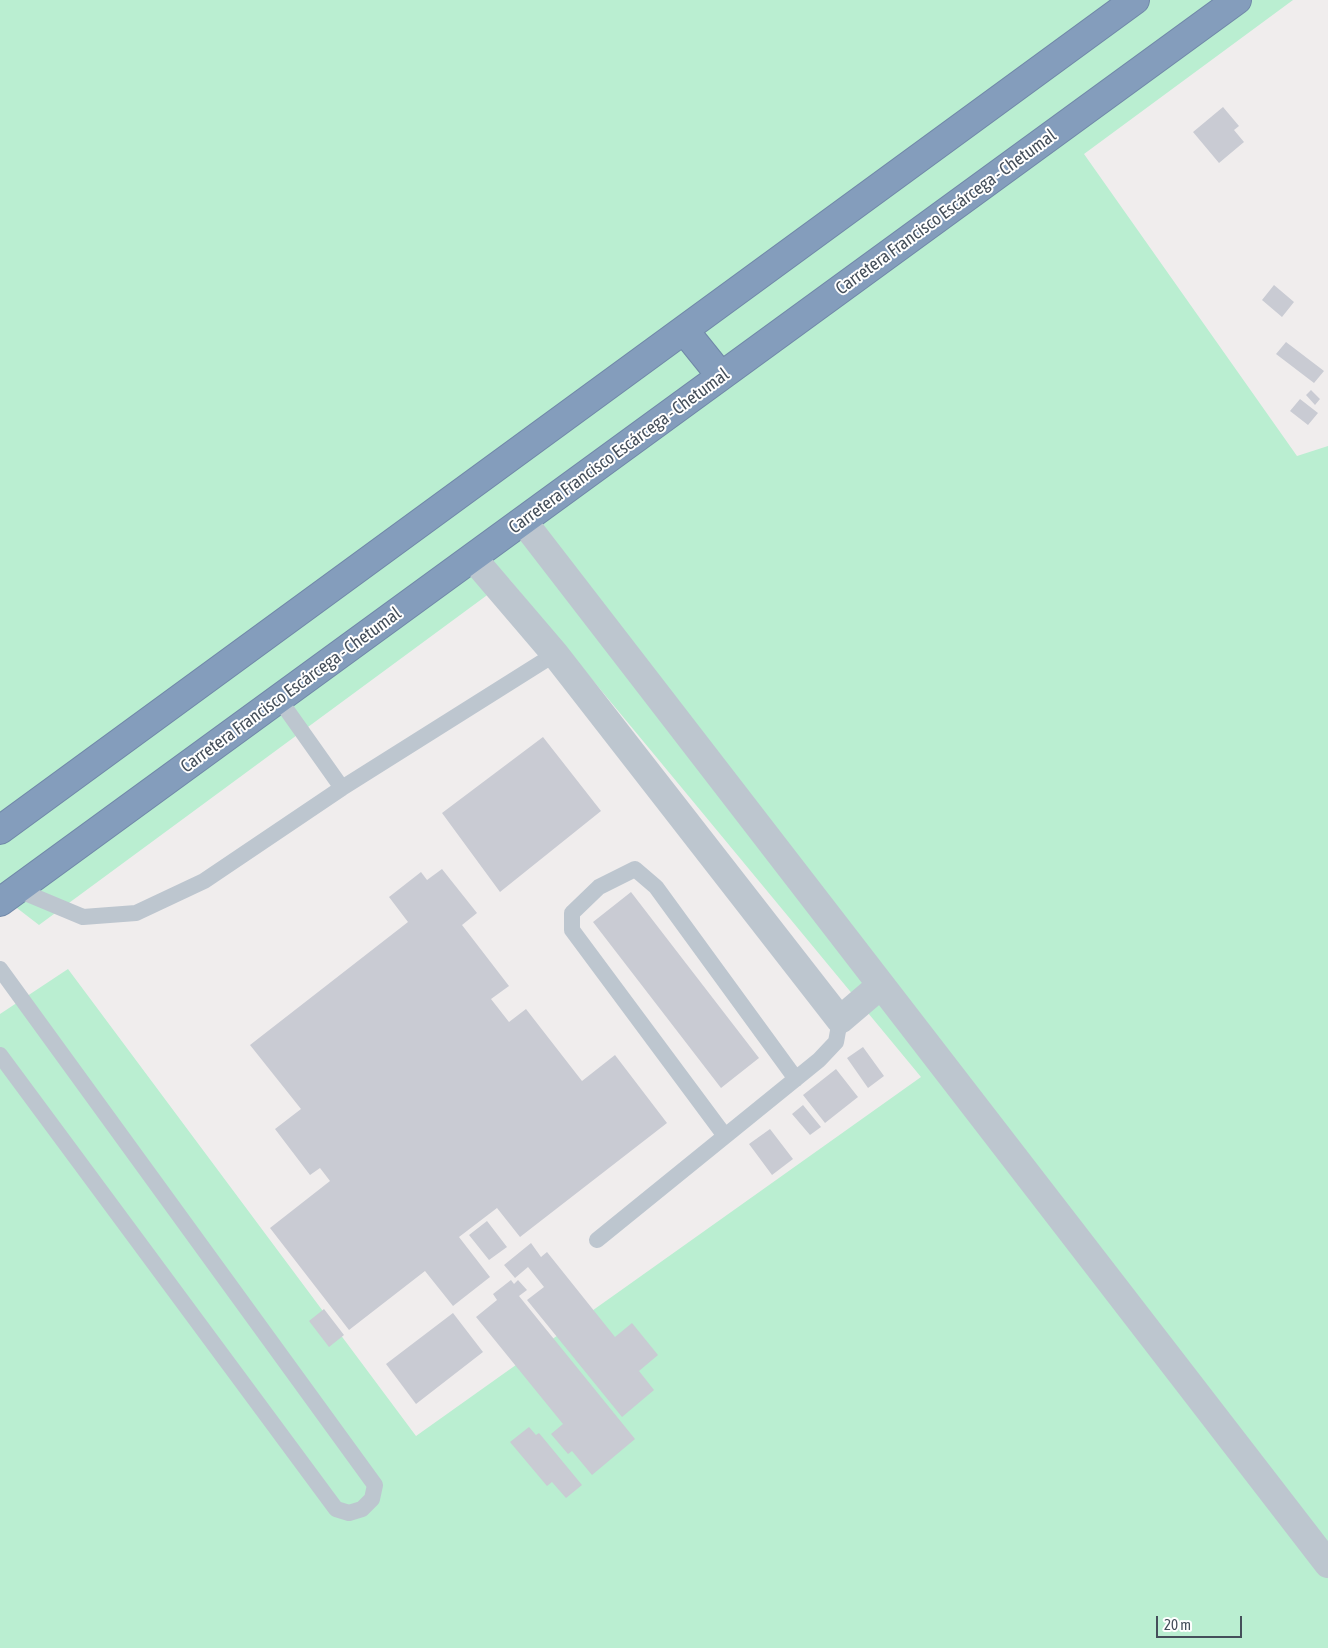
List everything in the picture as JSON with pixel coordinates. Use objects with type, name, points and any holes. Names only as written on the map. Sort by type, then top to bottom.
[{"type":"highway","points":[[0,830],[1135,0]]},
{"type":"highway","name":"Carretera Francisco Escárcega - Chetumal","points":[[8,895],[1237,0]]},
{"type":"highway","points":[[684,330],[721,376]]},
{"type":"street","points":[[523,521],[1328,1564]]},
{"type":"street","points":[[473,558],[555,654],[840,1020],[881,985]]},
{"type":"lane","points":[[8,895],[83,917],[136,913],[204,881],[342,788],[555,654]]},
{"type":"lane","points":[[279,699],[342,788]]},
{"type":"lane","points":[[726,1136],[572,930],[572,913],[599,887],[635,869],[656,887],[796,1079]]},
{"type":"lane","points":[[0,969],[375,1485],[372,1498],[362,1509],[349,1513],[336,1509],[0,1055]]},
{"type":"lane","points":[[597,1240],[819,1060],[836,1042],[840,1020]]},
{"type":"green space","points":[[0,0],[1293,0],[1084,154],[1297,456],[1328,446],[1328,1648],[0,1648],[0,1014],[68,969],[416,1436],[921,1077],[509,579],[39,925],[0,895]]},
{"type":"building","points":[[1223,107],[1239,126],[1234,130],[1244,142],[1219,163],[1193,132]]},
{"type":"building","points":[[1274,285],[1294,302],[1282,317],[1262,300]]},
{"type":"building","points":[[1286,342],[1324,371],[1314,383],[1276,354]]},
{"type":"building","points":[[1311,390],[1320,399],[1315,405],[1306,395]]},
{"type":"building","points":[[1300,399],[1318,413],[1308,425],[1290,411]]},
{"type":"building","points":[[543,737],[601,811],[500,892],[442,813]]},
{"type":"building","points":[[442,869],[477,913],[462,925],[509,986],[491,999],[509,1022],[526,1009],[582,1081],[615,1055],[667,1123],[520,1237],[497,1208],[459,1237],[490,1277],[453,1306],[425,1271],[349,1330],[270,1228],[330,1181],[320,1168],[310,1175],[275,1129],[301,1109],[250,1045],[408,922],[389,897],[421,872],[427,880]]},
{"type":"building","points":[[631,892],[759,1058],[721,1088],[593,922]]},
{"type":"building","points":[[863,1047],[884,1076],[868,1088],[847,1058]]},
{"type":"building","points":[[836,1069],[858,1097],[825,1123],[803,1095]]},
{"type":"building","points":[[803,1105],[821,1127],[810,1135],[792,1114]]},
{"type":"building","points":[[770,1129],[793,1159],[772,1175],[749,1144]]},
{"type":"building","points":[[487,1221],[507,1247],[489,1260],[469,1235]]},
{"type":"building","points":[[531,1243],[541,1257],[547,1252],[615,1337],[632,1323],[658,1355],[639,1371],[654,1390],[622,1417],[527,1300],[544,1287],[528,1267],[515,1278],[504,1265]]},
{"type":"building","points":[[511,1280],[514,1284],[518,1280],[527,1290],[519,1296],[635,1439],[592,1475],[572,1451],[568,1454],[551,1434],[563,1424],[476,1317],[497,1300],[493,1294]]},
{"type":"building","points":[[324,1309],[344,1335],[329,1347],[309,1321]]},
{"type":"building","points":[[453,1313],[483,1352],[416,1404],[386,1364]]},
{"type":"building","points":[[529,1427],[536,1435],[539,1433],[582,1485],[566,1498],[552,1482],[547,1486],[510,1442]]}]
